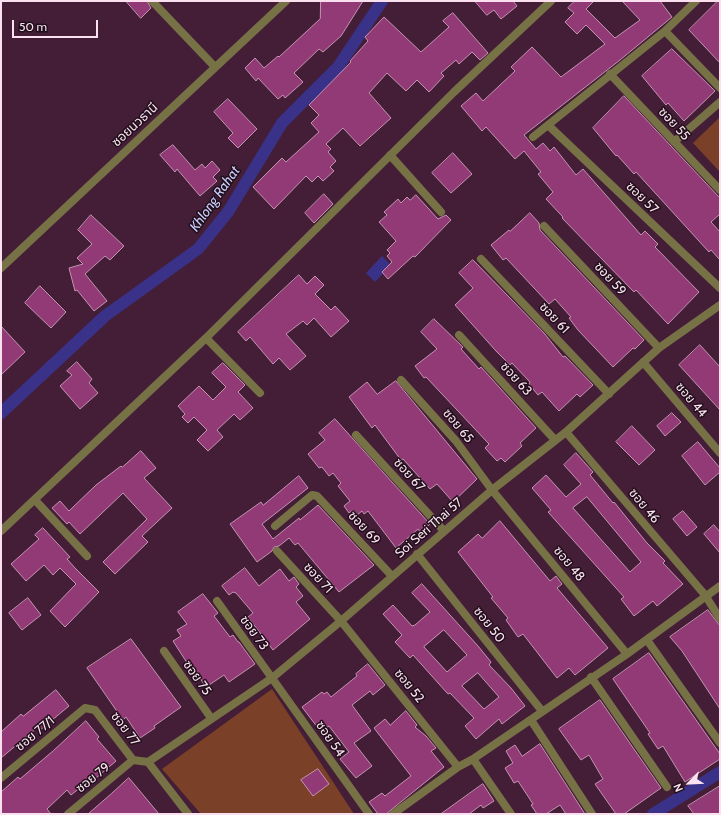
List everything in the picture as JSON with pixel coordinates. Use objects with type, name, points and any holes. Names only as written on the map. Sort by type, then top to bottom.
[{"type":"street","points":[[152,1],[215,67]]},
{"type":"street","name":"ซอยนวธานี","points":[[1,268],[286,1]]},
{"type":"street","points":[[1,531],[206,338],[390,155],[551,1]]},
{"type":"street","points":[[533,137],[665,31],[696,1]]},
{"type":"street","points":[[665,31],[720,88]]},
{"type":"street","name":"ซอย 55","points":[[610,74],[720,190]]},
{"type":"street","points":[[674,142],[720,102]]},
{"type":"street","name":"ซอย 57","points":[[548,125],[720,288]]},
{"type":"street","points":[[390,155],[441,212]]},
{"type":"street","name":"ซอย 59","points":[[544,226],[659,348]]},
{"type":"street","name":"ซอย 61","points":[[481,259],[609,394]]},
{"type":"street","name":"Soi Seri Thai 57","points":[[148,762],[272,678],[341,621],[492,490],[566,432],[659,348],[720,305]]},
{"type":"street","name":"ซอย 63","points":[[459,335],[554,440]]},
{"type":"street","points":[[206,338],[260,393]]},
{"type":"street","name":"ซอย 44","points":[[643,362],[720,453]]},
{"type":"street","name":"ซอย 65","points":[[401,380],[456,441],[492,490]]},
{"type":"street","name":"ซอย 46","points":[[566,432],[705,595],[720,619]]},
{"type":"street","name":"ซอย 67","points":[[356,435],[444,531]]},
{"type":"street","name":"ซอย 48","points":[[492,490],[627,654]]},
{"type":"street","name":"ซอย 69","points":[[274,526],[312,495],[317,496],[392,576]]},
{"type":"street","points":[[34,500],[87,556]]},
{"type":"street","name":"ซอย 71","points":[[277,551],[341,621]]},
{"type":"street","name":"ซอย 50","points":[[417,554],[542,711]]},
{"type":"street","points":[[394,814],[458,767],[473,759],[591,677],[627,654],[705,595],[720,586]]},
{"type":"street","name":"ซอย 73","points":[[217,601],[272,678]]},
{"type":"street","name":"ซอย 52","points":[[341,621],[458,767]]},
{"type":"street","points":[[647,640],[720,743]]},
{"type":"street","name":"ซอย 75","points":[[164,651],[211,718]]},
{"type":"street","points":[[591,677],[667,787]]},
{"type":"street","name":"ซอย 54","points":[[272,678],[368,814]]},
{"type":"street","name":"ซอย 77","points":[[85,708],[95,710],[133,760],[148,762]]},
{"type":"street","name":"ซอย 77/1","points":[[1,778],[85,708]]},
{"type":"street","points":[[531,720],[592,814]]},
{"type":"street","points":[[473,759],[507,813]]},
{"type":"street","name":"ซอย 79","points":[[68,814],[133,760]]},
{"type":"street","points":[[148,762],[182,812]]},
{"type":"shaded area","points":[[720,117],[720,172],[693,143]]},
{"type":"shaded area","points":[[382,256],[391,265],[375,282],[366,273]]},
{"type":"shaded area","points":[[272,689],[354,814],[201,814],[162,769]]},
{"type":"building","points":[[126,1],[147,1],[151,8],[141,18]]},
{"type":"building","points":[[321,1],[363,1],[341,36],[323,52],[319,49],[294,73],[303,82],[285,98],[283,95],[278,99],[258,78],[256,81],[245,68],[255,58],[264,68],[278,56],[279,57],[320,19]]},
{"type":"building","points":[[475,1],[513,1],[517,6],[501,19],[494,10],[487,15]]},
{"type":"building","points":[[575,1],[594,1],[586,9],[615,38],[640,20],[622,1],[660,1],[672,17],[620,60],[524,135],[536,149],[543,143],[550,151],[554,147],[576,175],[583,169],[641,235],[645,231],[658,244],[655,247],[699,292],[668,324],[636,290],[634,292],[562,218],[563,217],[546,199],[553,192],[538,174],[541,172],[524,151],[515,159],[486,127],[482,131],[461,106],[476,93],[483,101],[515,71],[511,67],[532,47],[561,77],[605,44],[586,25],[577,34],[565,22],[574,13],[568,8]]},
{"type":"building","points":[[718,1],[720,1],[720,63],[689,30]]},
{"type":"building","points":[[453,13],[488,53],[480,60],[472,52],[459,64],[456,60],[441,73],[444,76],[429,92],[417,80],[406,91],[387,73],[369,93],[391,118],[360,146],[343,128],[326,144],[331,149],[328,152],[336,161],[330,167],[334,171],[323,181],[318,176],[312,182],[306,176],[274,209],[253,187],[282,158],[286,162],[319,132],[311,123],[319,115],[309,105],[351,62],[350,61],[368,41],[365,37],[384,17],[421,52],[449,27],[443,21]]},
{"type":"building","points":[[672,49],[715,91],[684,121],[668,103],[666,105],[642,76]]},
{"type":"building","points":[[624,96],[720,198],[720,214],[711,222],[720,232],[720,260],[711,250],[709,252],[636,172],[634,174],[617,155],[616,156],[593,128]]},
{"type":"building","points":[[228,99],[257,129],[238,148],[228,138],[233,133],[214,112]]},
{"type":"building","points":[[173,145],[195,170],[202,164],[205,168],[212,161],[220,170],[213,177],[217,181],[200,196],[177,169],[175,172],[160,155]]},
{"type":"building","points":[[453,153],[472,174],[451,193],[432,173]]},
{"type":"building","points":[[324,194],[333,204],[314,223],[305,213]]},
{"type":"building","points":[[416,195],[438,219],[446,215],[451,220],[415,257],[413,256],[388,279],[382,272],[392,262],[387,256],[390,253],[387,250],[396,241],[379,222],[387,215],[384,212],[398,199],[401,203],[407,197],[410,200]]},
{"type":"building","points":[[530,213],[539,223],[540,230],[644,340],[613,367],[578,330],[569,318],[571,317],[555,299],[549,304],[506,258],[503,260],[491,245],[509,230],[510,231]]},
{"type":"building","points":[[91,215],[124,246],[110,260],[105,256],[85,274],[107,301],[94,311],[77,290],[75,291],[69,268],[83,264],[77,258],[92,244],[78,230]]},
{"type":"building","points":[[473,260],[544,333],[563,357],[565,356],[593,385],[580,397],[577,394],[559,411],[542,392],[538,395],[529,384],[530,382],[512,363],[510,365],[496,351],[455,305],[473,288],[459,273]]},
{"type":"building","points":[[299,275],[307,284],[315,276],[324,285],[315,294],[331,310],[335,306],[349,321],[331,337],[314,318],[307,325],[303,321],[286,334],[306,356],[290,370],[279,358],[273,364],[250,337],[246,341],[238,332]]},
{"type":"building","points":[[40,286],[66,312],[51,328],[25,303]]},
{"type":"building","points":[[434,319],[463,347],[461,349],[479,369],[481,367],[536,428],[520,443],[522,446],[505,462],[501,458],[497,461],[485,448],[489,444],[426,377],[424,378],[415,366],[437,349],[421,332]]},
{"type":"building","points":[[1,326],[25,352],[1,375]]},
{"type":"building","points":[[700,345],[720,367],[720,410],[679,365]]},
{"type":"building","points":[[77,362],[92,379],[89,383],[98,393],[80,409],[60,386],[72,375],[67,371]]},
{"type":"building","points":[[223,363],[245,385],[238,392],[253,408],[240,420],[234,414],[217,430],[223,437],[208,451],[197,440],[207,430],[194,417],[188,423],[182,417],[185,414],[178,406],[199,386],[213,400],[226,387],[212,373]]},
{"type":"building","points":[[396,381],[477,479],[453,502],[437,484],[430,489],[403,459],[401,460],[375,425],[372,428],[349,397],[367,382],[377,394]]},
{"type":"building","points":[[672,413],[681,422],[665,436],[657,426]]},
{"type":"building","points":[[335,419],[430,524],[421,533],[418,529],[396,548],[368,511],[364,514],[362,511],[357,515],[353,510],[349,513],[344,506],[350,501],[338,486],[341,483],[333,473],[329,476],[322,467],[319,468],[308,454],[325,440],[319,433]]},
{"type":"building","points":[[632,426],[655,450],[639,465],[616,442]]},
{"type":"building","points":[[698,442],[720,468],[720,472],[705,485],[682,456]]},
{"type":"building","points":[[141,451],[156,468],[144,478],[172,508],[142,536],[148,542],[115,574],[103,562],[147,519],[123,493],[80,534],[69,522],[67,524],[52,508],[60,501],[69,511],[96,485],[121,466],[122,467]]},
{"type":"building","points":[[576,453],[593,472],[590,475],[647,543],[665,561],[663,563],[683,584],[657,606],[653,601],[634,616],[621,599],[624,597],[548,512],[551,510],[532,488],[546,475],[566,497],[581,484],[564,465]],"holes":[[[587,497],[641,562],[630,572],[573,508]]]},
{"type":"building","points":[[299,476],[308,488],[262,524],[273,539],[318,505],[374,565],[339,592],[298,543],[295,545],[289,538],[279,546],[274,547],[272,551],[257,562],[230,524],[261,502],[263,505]]},
{"type":"building","points":[[683,511],[697,527],[687,536],[673,519]]},
{"type":"building","points":[[500,521],[550,581],[556,576],[562,584],[557,588],[608,648],[575,675],[569,668],[557,678],[523,634],[518,637],[506,620],[508,618],[491,598],[493,597],[458,552],[478,534],[482,538]]},
{"type":"building","points":[[714,525],[720,532],[720,553],[704,534]]},
{"type":"building","points":[[43,528],[70,557],[67,559],[99,592],[65,627],[50,611],[76,584],[60,568],[53,575],[44,565],[26,581],[11,564],[39,539],[35,535]]},
{"type":"building","points":[[245,568],[259,586],[280,569],[289,581],[294,577],[299,584],[296,587],[303,596],[296,602],[310,619],[273,650],[248,617],[253,613],[236,593],[233,592],[229,595],[222,586]]},
{"type":"building","points":[[422,584],[478,646],[491,662],[489,665],[511,688],[525,706],[502,724],[499,719],[476,739],[465,726],[474,718],[450,693],[448,694],[413,655],[410,658],[395,642],[402,635],[383,614],[393,605],[412,626],[430,612],[412,593]],"holes":[[[444,630],[467,655],[447,672],[424,647]],[[478,673],[499,697],[484,709],[462,686]]]},
{"type":"building","points":[[203,594],[218,613],[214,616],[230,637],[233,635],[239,642],[255,664],[229,682],[224,675],[206,687],[193,668],[191,669],[173,641],[181,636],[177,630],[187,624],[178,612]]},
{"type":"building","points":[[28,598],[41,615],[22,630],[9,613]]},
{"type":"building","points":[[708,610],[720,626],[720,709],[682,651],[670,637]]},
{"type":"building","points":[[131,639],[181,707],[140,738],[126,717],[123,720],[87,668]]},
{"type":"building","points":[[649,653],[720,754],[720,759],[685,782],[663,746],[658,749],[648,734],[650,733],[613,679]]},
{"type":"building","points":[[368,664],[385,685],[373,695],[370,691],[352,705],[371,731],[354,743],[372,766],[356,778],[340,759],[349,752],[329,726],[321,732],[302,707],[322,692],[324,694],[327,692],[331,697],[357,676],[356,674]]},
{"type":"building","points":[[56,690],[69,706],[40,730],[38,727],[1,758],[1,732],[21,714],[23,716]]},
{"type":"building","points":[[600,700],[661,788],[624,814],[616,814],[595,784],[603,779],[589,755],[581,760],[559,729]]},
{"type":"building","points":[[406,711],[417,725],[415,727],[426,736],[436,748],[431,751],[444,767],[386,814],[378,814],[369,802],[382,793],[385,796],[411,776],[374,728],[385,719],[390,725]]},
{"type":"building","points":[[86,721],[99,737],[97,739],[116,761],[89,784],[87,782],[71,795],[67,790],[47,809],[51,814],[1,814],[1,792],[18,777],[20,779]]},
{"type":"building","points":[[540,744],[585,814],[566,814],[560,805],[546,814],[537,814],[531,805],[533,804],[518,781],[514,783],[505,768],[513,763],[506,751],[515,745],[522,756]]},
{"type":"building","points":[[318,769],[329,784],[313,796],[301,780]]},
{"type":"building","points":[[129,778],[159,814],[88,814],[111,794]]},
{"type":"building","points":[[483,784],[494,801],[483,808],[481,805],[469,814],[441,814]]},
{"type":"building","points":[[720,786],[720,814],[694,814],[688,806]]},
{"type":"waterway","name":"Khlong Rahat","points":[[1,413],[105,316],[198,249],[228,212],[282,123],[338,67],[382,1]]},
{"type":"waterway","points":[[653,814],[720,772]]}]
